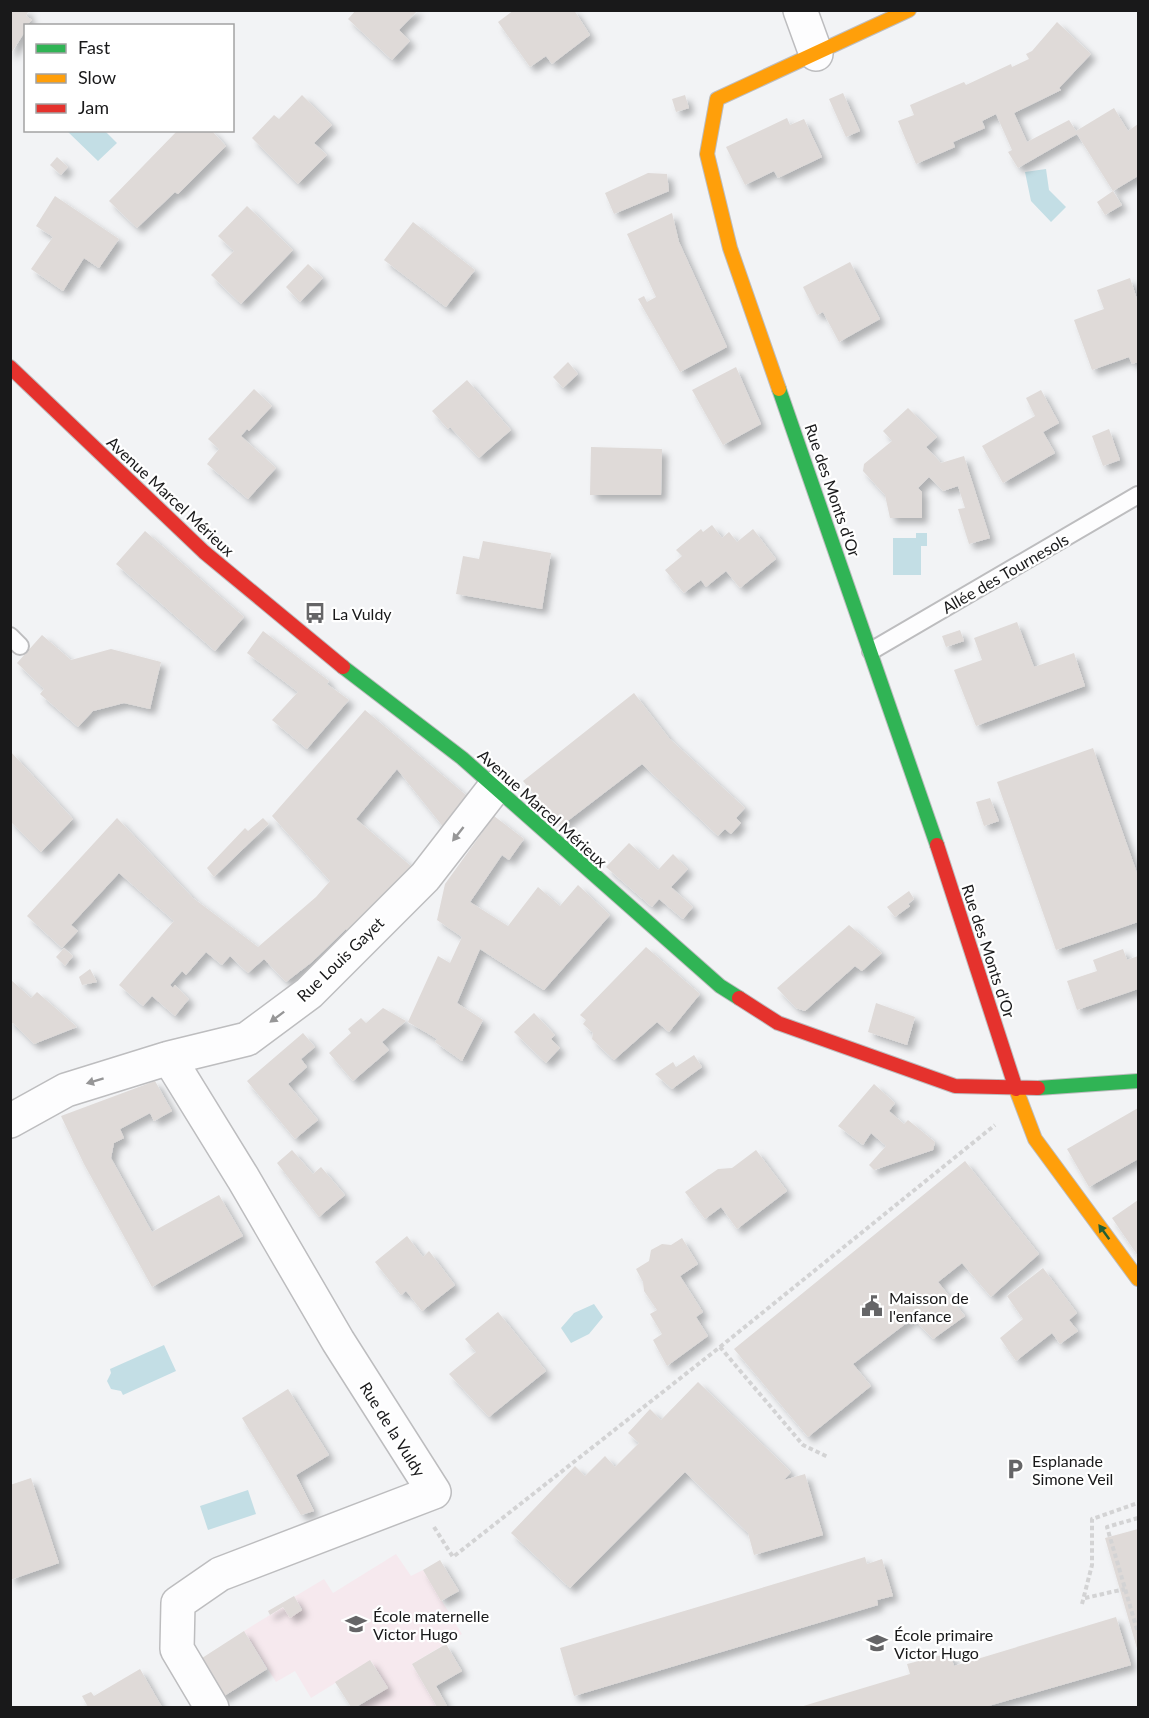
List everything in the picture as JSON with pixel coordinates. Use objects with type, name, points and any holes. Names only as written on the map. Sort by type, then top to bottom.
[{"type":"street","points":[[800,10],[816,54]]},
{"type":"street","name":"Rue des Monts d'Or","points":[[909,10],[717,99],[706,154],[730,248],[926,810],[1016,1089],[1035,1139],[1138,1280]]},
{"type":"street","name":"Avenue Marcel Mérieux","points":[[10,367],[204,552],[300,634],[462,758],[720,986],[778,1023],[955,1086],[1016,1089],[1138,1081]]},
{"type":"street","name":"Rue Louis Gayet","points":[[14,1112],[66,1090],[169,1058],[247,1040],[309,993],[425,877],[494,788]]},
{"type":"street","name":"Rue de la Vuldy","points":[[169,1058],[338,1341],[434,1492],[220,1574],[178,1604],[177,1649],[212,1707]]},
{"type":"lane","name":"Allée des Tournesols","points":[[871,651],[1138,495]]},
{"type":"path","points":[[416,1498],[453,1557],[720,1347],[996,1124]]},
{"type":"path","points":[[720,1347],[803,1445],[828,1457]]},
{"type":"path","points":[[1082,1604],[1092,1565],[1092,1519],[1138,1503]]},
{"type":"path","points":[[1138,1518],[1107,1527],[1138,1633]]},
{"type":"path","points":[[1084,1598],[1125,1588]]},
{"type":"shaded area","name":"École maternelle Victor Hugo","points":[[396,1554],[411,1576],[423,1570],[462,1634],[412,1664],[437,1707],[356,1708],[388,1688],[371,1661],[311,1698],[295,1671],[276,1682],[244,1631],[283,1607],[290,1617],[302,1609],[294,1597],[324,1579],[333,1593]]},
{"type":"water","points":[[68,132],[106,132],[117,143],[98,161]]},
{"type":"water","points":[[1046,169],[1049,190],[1066,207],[1051,222],[1031,201],[1025,172]]},
{"type":"water","points":[[916,533],[927,533],[927,546],[921,546],[921,575],[893,575],[893,538],[916,538]]},
{"type":"water","points":[[594,1304],[603,1317],[589,1334],[571,1343],[561,1328],[574,1313]]},
{"type":"water","points":[[164,1345],[176,1371],[123,1395],[121,1391],[111,1389],[107,1381],[111,1373],[110,1369]]},
{"type":"water","points":[[248,1490],[256,1514],[208,1530],[200,1506]]},
{"type":"building","points":[[10,10],[29,10],[26,16],[32,20],[24,24],[24,33],[10,55]]},
{"type":"building","points":[[356,10],[418,10],[399,30],[410,41],[392,60],[348,19]]},
{"type":"building","points":[[514,10],[574,10],[590,35],[552,64],[546,56],[530,67],[498,22]]},
{"type":"building","points":[[1057,22],[1091,54],[1059,88],[1061,90],[1014,113],[1027,142],[1069,120],[1076,131],[1114,108],[1128,131],[1138,124],[1138,176],[1113,191],[1077,134],[1018,168],[1008,152],[1012,150],[996,114],[982,121],[985,128],[953,142],[955,147],[916,164],[898,121],[914,115],[910,105],[964,82],[966,85],[1011,64],[1012,67],[1029,59],[1026,54],[1032,51]]},
{"type":"building","points":[[843,93],[860,131],[846,137],[829,99]]},
{"type":"building","points":[[302,95],[332,125],[314,143],[327,155],[298,184],[252,138],[274,115],[279,119]]},
{"type":"building","points":[[685,95],[689,108],[676,112],[672,99]]},
{"type":"building","points":[[787,118],[790,125],[804,119],[822,157],[778,178],[774,171],[745,185],[726,147]]},
{"type":"building","points":[[176,132],[213,132],[226,146],[178,194],[175,192],[137,228],[109,201]]},
{"type":"building","points":[[57,157],[68,167],[61,175],[50,165]]},
{"type":"building","points":[[648,173],[667,174],[669,191],[614,214],[605,193]]},
{"type":"building","points":[[1113,191],[1122,205],[1105,215],[1097,202]]},
{"type":"building","points":[[55,196],[119,239],[99,268],[84,258],[63,291],[31,269],[53,237],[36,226]]},
{"type":"building","points":[[247,206],[293,250],[241,304],[211,275],[234,251],[218,236]]},
{"type":"building","points":[[672,213],[679,242],[727,347],[680,372],[638,299],[644,296],[647,302],[656,297],[627,234]]},
{"type":"building","points":[[413,222],[475,270],[446,307],[384,260]]},
{"type":"building","points":[[850,262],[880,319],[839,342],[823,312],[817,315],[803,287]]},
{"type":"building","points":[[308,264],[323,278],[300,302],[286,287]]},
{"type":"building","points":[[1130,278],[1138,302],[1138,362],[1132,364],[1129,357],[1092,370],[1074,320],[1104,309],[1097,290]]},
{"type":"building","points":[[568,362],[578,374],[563,388],[553,377]]},
{"type":"building","points":[[736,367],[761,424],[723,445],[692,390]]},
{"type":"building","points":[[467,380],[511,430],[479,458],[432,411]]},
{"type":"building","points":[[254,389],[272,406],[249,431],[247,429],[241,436],[276,468],[248,499],[207,464],[219,449],[208,439]]},
{"type":"building","points":[[1041,390],[1059,423],[1043,432],[1055,453],[1003,483],[982,446],[1035,416],[1026,398]]},
{"type":"building","points":[[908,408],[937,437],[926,447],[941,463],[964,456],[990,538],[969,544],[958,509],[965,508],[958,486],[943,491],[929,477],[918,488],[922,492],[922,518],[890,518],[885,495],[863,471],[864,464],[892,441],[883,431]]},
{"type":"building","points":[[1109,429],[1120,460],[1103,466],[1092,436]]},
{"type":"building","points":[[591,447],[662,449],[661,495],[590,495]]},
{"type":"building","points":[[712,525],[722,538],[729,532],[737,542],[753,529],[776,559],[740,588],[726,571],[706,587],[701,580],[684,593],[665,570],[682,556],[676,550],[701,529],[703,532]]},
{"type":"building","points":[[145,531],[244,617],[215,651],[116,564]]},
{"type":"building","points":[[483,541],[551,553],[542,609],[456,594],[463,556],[479,559]]},
{"type":"building","points":[[1017,622],[1034,667],[1074,653],[1085,686],[976,726],[954,670],[982,660],[974,638]]},
{"type":"building","points":[[960,630],[964,641],[946,647],[942,636]]},
{"type":"building","points":[[263,631],[329,681],[327,684],[349,700],[307,749],[272,720],[298,692],[247,653]]},
{"type":"building","points":[[42,635],[71,660],[111,649],[161,662],[150,709],[124,703],[93,711],[78,727],[40,694],[44,689],[17,663]]},
{"type":"building","points":[[634,693],[669,738],[745,808],[736,818],[741,823],[731,834],[725,829],[718,836],[642,764],[561,826],[523,781]]},
{"type":"building","points":[[365,710],[467,796],[444,828],[397,769],[356,819],[412,867],[349,933],[346,929],[312,962],[286,982],[264,959],[248,973],[230,956],[222,965],[206,952],[186,975],[182,971],[170,985],[173,988],[175,985],[189,999],[175,1016],[152,996],[143,1006],[119,985],[174,921],[119,873],[71,925],[78,931],[62,948],[27,916],[117,818],[193,898],[258,947],[316,897],[330,881],[272,816]]},
{"type":"building","points":[[1093,748],[1138,876],[1138,922],[1056,950],[997,782]]},
{"type":"building","points":[[10,751],[73,819],[41,852],[10,821]]},
{"type":"building","points":[[990,798],[999,821],[984,826],[976,802]]},
{"type":"building","points":[[494,816],[524,839],[509,860],[502,855],[470,902],[508,926],[538,887],[560,906],[578,885],[610,915],[544,990],[480,949],[457,1003],[483,1020],[462,1061],[435,1042],[437,1039],[408,1022],[438,956],[450,963],[462,937],[437,920],[445,884]]},
{"type":"building","points":[[263,818],[269,824],[214,877],[207,868],[245,828],[248,831]]},
{"type":"building","points":[[629,843],[658,870],[673,854],[688,869],[671,887],[693,907],[683,919],[659,899],[652,907],[606,867]]},
{"type":"building","points":[[909,891],[914,899],[908,904],[910,906],[895,917],[887,907]]},
{"type":"building","points":[[849,925],[882,953],[862,971],[855,966],[805,1011],[796,1008],[777,988]]},
{"type":"building","points":[[646,947],[700,994],[669,1032],[657,1022],[614,1060],[592,1039],[593,1033],[583,1024],[586,1020],[580,1015]]},
{"type":"building","points":[[64,948],[73,956],[65,966],[56,957]]},
{"type":"building","points":[[1123,949],[1127,960],[1138,956],[1138,989],[1077,1010],[1067,981],[1097,971],[1093,960]]},
{"type":"building","points":[[90,969],[97,982],[82,985],[79,977]]},
{"type":"building","points":[[10,979],[31,998],[37,992],[77,1027],[34,1044],[13,1023],[10,1025]]},
{"type":"building","points":[[876,1003],[915,1017],[907,1045],[868,1032]]},
{"type":"building","points":[[383,1008],[406,1021],[382,1042],[389,1050],[353,1081],[329,1053],[351,1033],[348,1029],[361,1018],[366,1023]]},
{"type":"building","points":[[534,1013],[555,1035],[551,1039],[560,1048],[546,1063],[514,1032]]},
{"type":"building","points":[[303,1033],[315,1047],[301,1059],[307,1067],[288,1084],[318,1120],[295,1139],[247,1081]]},
{"type":"building","points":[[694,1055],[702,1067],[672,1089],[655,1074],[673,1062],[676,1067]]},
{"type":"building","points":[[155,1081],[172,1111],[154,1121],[150,1113],[120,1129],[124,1138],[114,1143],[111,1158],[152,1232],[219,1195],[243,1236],[152,1287],[84,1164],[61,1116]]},
{"type":"building","points":[[874,1084],[895,1103],[889,1111],[904,1124],[908,1120],[935,1142],[933,1150],[874,1170],[869,1165],[886,1146],[871,1133],[863,1145],[838,1126]]},
{"type":"building","points":[[1138,1108],[1138,1159],[1089,1187],[1067,1149]]},
{"type":"building","points":[[292,1150],[313,1174],[321,1167],[345,1195],[319,1217],[277,1163]]},
{"type":"building","points":[[756,1150],[787,1191],[737,1229],[721,1207],[705,1219],[685,1192],[718,1169],[732,1168]]},
{"type":"building","name":"Maisson de l'enfance","points":[[965,1161],[1039,1254],[991,1297],[962,1263],[938,1282],[965,1316],[933,1339],[913,1318],[853,1364],[871,1386],[808,1437],[734,1349]]},
{"type":"building","points":[[1138,1200],[1138,1256],[1112,1218]]},
{"type":"building","points":[[407,1236],[423,1257],[429,1251],[455,1285],[422,1311],[406,1291],[401,1295],[375,1262]]},
{"type":"building","points":[[682,1238],[698,1264],[680,1276],[703,1312],[696,1317],[708,1336],[667,1366],[653,1340],[662,1334],[650,1314],[657,1310],[644,1291],[643,1282],[636,1269],[649,1261],[651,1250],[662,1244],[671,1245]]},
{"type":"building","points":[[1043,1268],[1077,1313],[1069,1320],[1078,1331],[1060,1344],[1052,1333],[1016,1361],[1000,1338],[1023,1319],[1007,1296]]},
{"type":"building","points":[[498,1312],[546,1371],[489,1417],[449,1374],[476,1352],[465,1339]]},
{"type":"building","points":[[698,1382],[791,1472],[784,1480],[805,1474],[823,1535],[754,1555],[748,1533],[685,1472],[570,1588],[511,1533],[575,1466],[585,1476],[605,1456],[615,1467],[639,1443],[628,1433],[650,1409],[661,1420]]},
{"type":"building","points":[[288,1389],[329,1455],[296,1475],[314,1511],[301,1515],[242,1418]]},
{"type":"building","points":[[31,1478],[59,1563],[10,1580],[10,1485]]},
{"type":"building","points":[[1138,1529],[1138,1652],[1105,1538]]},
{"type":"building","points":[[865,1557],[867,1564],[882,1559],[893,1596],[877,1600],[878,1605],[574,1696],[560,1648]]},
{"type":"building","points":[[440,1560],[459,1591],[441,1601],[423,1570]]},
{"type":"building","points":[[294,1596],[302,1610],[290,1618],[283,1607],[270,1615],[268,1611]]},
{"type":"building","points":[[1116,1617],[1131,1665],[985,1707],[800,1707],[910,1674],[907,1664],[950,1653],[954,1666]]},
{"type":"building","points":[[244,1631],[267,1669],[221,1698],[199,1660]]},
{"type":"building","points":[[446,1644],[462,1671],[436,1686],[447,1706],[437,1707],[412,1664]]},
{"type":"building","points":[[370,1660],[388,1688],[356,1707],[351,1707],[335,1682]]},
{"type":"building","points":[[140,1669],[162,1707],[88,1707],[82,1696],[91,1692],[94,1696]]},
{"type":"traffic: fast","points":[[779,389],[937,845]]},
{"type":"traffic: fast","points":[[343,667],[462,758],[720,986],[739,998]]},
{"type":"traffic: fast","points":[[1038,1088],[1138,1081]]},
{"type":"traffic: slow","points":[[779,389],[730,248],[707,154],[717,99],[909,10]]},
{"type":"traffic: slow","points":[[1016,1089],[1035,1139],[1138,1279]]},
{"type":"traffic: jam","points":[[10,367],[204,552],[343,667]]},
{"type":"traffic: jam","points":[[937,845],[1016,1089]]},
{"type":"traffic: jam","points":[[739,998],[778,1023],[955,1086],[1038,1088]]},
{"type":"place","name":"La Vuldy","points":[[315,613]]},
{"type":"place","name":"Maisson de l'enfance","points":[[872,1306]]},
{"type":"place","name":"Esplanade Simone Veil","points":[[1015,1469]]},
{"type":"place","name":"École maternelle Victor Hugo","points":[[356,1624]]},
{"type":"place","name":"École primaire Victor Hugo","points":[[877,1643]]}]
